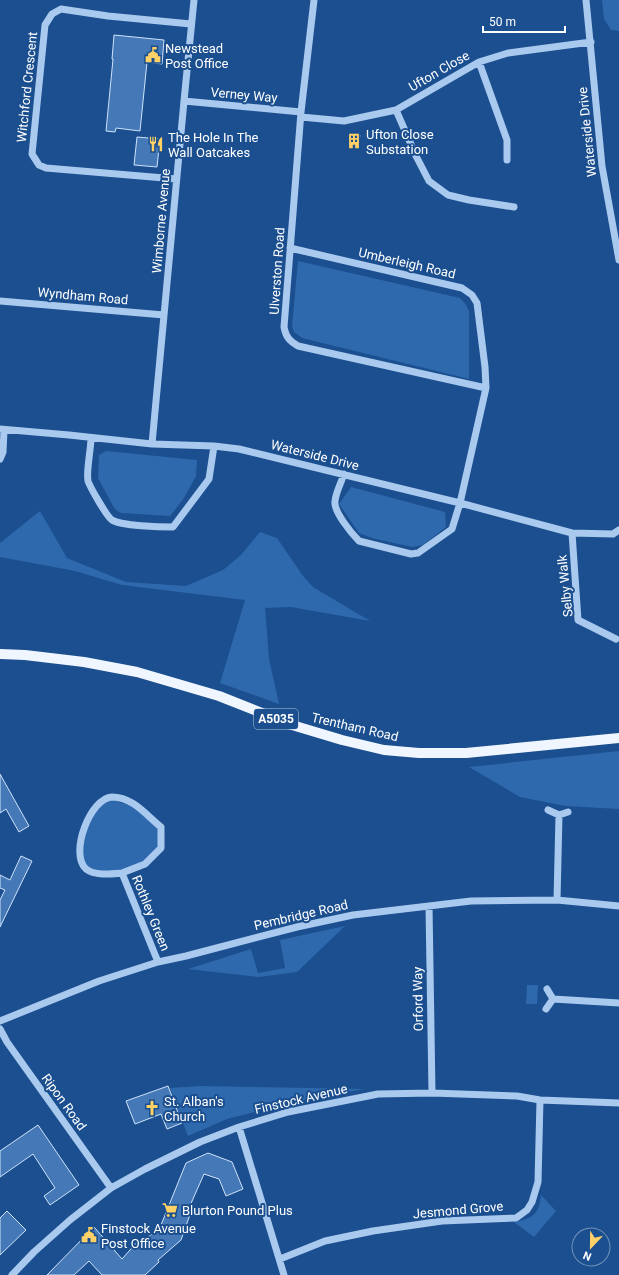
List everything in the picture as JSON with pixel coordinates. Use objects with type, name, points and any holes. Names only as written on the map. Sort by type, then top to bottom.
[{"type":"main road","name":"Trentham Road","points":[[0,654],[25,655],[76,661],[137,672],[219,696],[292,725],[342,740],[384,750],[419,753],[466,753],[619,738]]},
{"type":"street","name":"Wimborne Avenue","points":[[152,444],[194,0]]},
{"type":"street","name":"Ulverston Road","points":[[314,0],[301,114],[284,328],[285,336],[298,346],[309,349],[486,388]]},
{"type":"street","name":"Waterside Drive","points":[[586,0],[602,166],[619,260]]},
{"type":"street","name":"Witchford Crescent","points":[[176,179],[46,168],[40,165],[32,154],[38,89],[45,25],[52,14],[62,9],[116,17],[191,24]]},
{"type":"street","name":"Ufton Close","points":[[301,114],[344,120],[396,110],[479,62],[508,53],[591,42]]},
{"type":"street","points":[[479,62],[507,140],[507,160]]},
{"type":"street","name":"Verney Way","points":[[184,101],[301,114]]},
{"type":"street","points":[[396,110],[416,156],[429,181],[448,195],[514,207]]},
{"type":"street","name":"Umberleigh Road","points":[[290,248],[462,288],[467,291],[478,303],[486,388],[460,503],[452,530],[418,552],[411,554],[359,541],[353,535],[336,510],[334,502],[344,474]]},
{"type":"street","name":"Wyndham Road","points":[[0,301],[164,315]]},
{"type":"street","name":"Waterside Drive","points":[[2,430],[152,444],[214,446],[239,449],[460,503],[572,533],[613,534],[619,530]]},
{"type":"street","points":[[0,459],[3,452],[2,430]]},
{"type":"street","points":[[91,438],[88,480],[106,515],[111,520],[119,523],[165,527],[173,527],[202,486],[209,479],[214,446]]},
{"type":"street","name":"Selby Walk","points":[[572,533],[578,620],[616,639]]},
{"type":"street","name":"Rothley Green","points":[[112,797],[134,804],[161,827],[161,848],[145,864],[122,873],[105,874],[86,869],[82,863],[79,853],[81,839],[93,809],[103,800],[112,797]]},
{"type":"street","points":[[548,810],[559,815],[568,812]]},
{"type":"street","points":[[557,900],[559,815]]},
{"type":"street","name":"Rothley Green","points":[[122,873],[158,962]]},
{"type":"street","name":"Pembridge Road","points":[[0,1021],[99,981],[158,962],[296,927],[353,915],[471,901],[557,900],[619,906]]},
{"type":"street","name":"Orford Way","points":[[429,906],[432,1093]]},
{"type":"street","points":[[547,989],[553,1000]]},
{"type":"street","points":[[553,1000],[619,1003]]},
{"type":"street","points":[[546,1009],[553,1000]]},
{"type":"street","name":"Ripon Road","points":[[0,1029],[7,1042],[111,1188]]},
{"type":"street","name":"Finstock Avenue","points":[[12,1275],[34,1252],[70,1220],[111,1188],[145,1168],[200,1142],[239,1127],[288,1112],[378,1094],[432,1093],[517,1096],[540,1100],[619,1103]]},
{"type":"street","name":"Jesmond Grove","points":[[280,1259],[325,1241],[373,1231],[442,1221],[516,1218],[527,1210],[532,1202],[538,1182],[540,1100]]},
{"type":"street","points":[[239,1127],[284,1275]]},
{"type":"shaded area","points":[[602,0],[619,0],[619,31],[611,30],[604,19]]},
{"type":"shaded area","points":[[298,261],[460,298],[469,311],[469,379],[302,338],[294,332],[292,326]]},
{"type":"shaded area","points":[[106,451],[197,460],[196,476],[184,498],[170,516],[121,513],[113,506],[98,478],[99,455]]},
{"type":"shaded area","points":[[351,487],[445,512],[446,527],[423,545],[412,547],[372,538],[359,533],[339,504]]},
{"type":"shaded area","points":[[40,511],[67,558],[126,582],[186,586],[223,570],[241,555],[260,532],[277,538],[303,576],[313,587],[370,621],[291,607],[265,608],[269,659],[279,704],[220,683],[245,600],[122,585],[75,571],[0,557],[0,543]]},
{"type":"shaded area","points":[[619,751],[619,809],[565,806],[520,797],[469,767]]},
{"type":"shaded area","points":[[112,800],[133,806],[159,829],[159,847],[144,863],[130,868],[111,871],[93,870],[87,867],[83,862],[82,855],[84,839],[90,821],[98,806],[103,802]]},
{"type":"shaded area","points":[[345,926],[297,972],[259,977],[188,969],[251,949],[258,973],[285,968],[280,940]]},
{"type":"shaded area","points":[[527,985],[538,985],[537,1004],[526,1004]]},
{"type":"shaded area","points":[[200,1086],[364,1089],[304,1100],[227,1119],[188,1136],[170,1088]]},
{"type":"shaded area","points":[[541,1195],[556,1211],[534,1237],[514,1222],[526,1219],[537,1211]]},
{"type":"building","points":[[114,35],[164,40],[162,64],[147,62],[140,131],[116,128],[115,132],[106,131]]},
{"type":"building","name":"Ufton Close Substation","points":[[350,134],[360,135],[358,148],[349,147]]},
{"type":"building","points":[[137,137],[160,139],[157,167],[134,165]]},
{"type":"building","points":[[0,774],[29,826],[19,832],[6,809],[0,813]]},
{"type":"building","points":[[21,856],[32,861],[0,927],[0,900],[5,890],[0,888],[0,875],[10,880]]},
{"type":"building","name":"St. Alban's Church","points":[[168,1086],[182,1123],[167,1129],[161,1114],[135,1124],[126,1101]]},
{"type":"building","points":[[38,1125],[79,1185],[50,1205],[44,1196],[55,1188],[33,1154],[0,1177],[0,1151]]},
{"type":"building","points":[[208,1153],[232,1162],[243,1189],[226,1196],[219,1179],[204,1174],[189,1208],[192,1209],[181,1240],[158,1260],[159,1262],[145,1275],[102,1275],[89,1261],[74,1275],[47,1275],[94,1227],[122,1259],[138,1241],[141,1244],[161,1225],[186,1163]]},
{"type":"building","points":[[7,1211],[26,1230],[0,1255],[0,1218]]},
{"type":"place","name":"Newstead Post Office","points":[[153,55]]},
{"type":"place","name":"Ufton Close Substation","points":[[354,141]]},
{"type":"place","name":"The Hole In The Wall Oatcakes","points":[[156,144]]},
{"type":"place","name":"St. Alban's Church","points":[[152,1108]]},
{"type":"place","name":"Blurton Pound Plus","points":[[170,1210]]},
{"type":"place","name":"Finstock Avenue Post Office","points":[[89,1235]]}]
